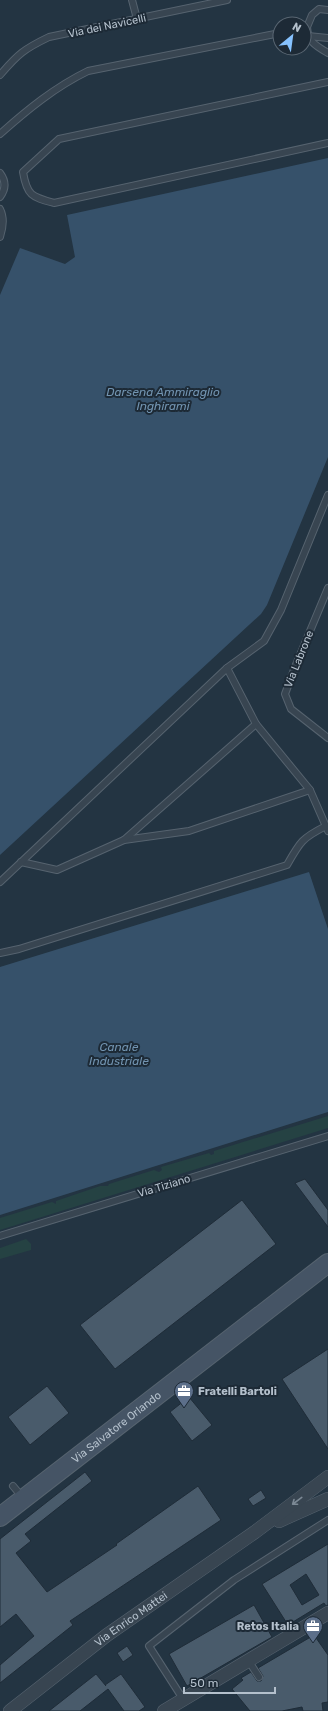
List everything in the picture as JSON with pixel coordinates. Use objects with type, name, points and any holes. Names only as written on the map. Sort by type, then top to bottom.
[{"type":"main road","name":"Via Salvatore Orlando","points":[[0,1517],[18,1492],[328,1263]]},
{"type":"street","name":"Via Enrico Mattei","points":[[10,1711],[135,1614],[255,1532],[328,1477]]},
{"type":"street","name":"Via Enrico Mattei","points":[[255,1532],[328,1499]]},
{"type":"street","points":[[164,1711],[328,1613]]},
{"type":"lane","points":[[132,0],[137,19]]},
{"type":"lane","name":"Via dei Navicelli","points":[[0,75],[18,55],[29,46],[49,37],[227,0]]},
{"type":"lane","points":[[311,16],[319,9],[328,10]]},
{"type":"lane","points":[[0,134],[35,104],[73,78],[88,71],[272,35]]},
{"type":"lane","points":[[312,36],[328,38]]},
{"type":"lane","points":[[312,42],[328,53]]},
{"type":"lane","points":[[328,82],[59,139],[23,172],[27,190],[34,197],[54,203],[328,143]]},
{"type":"lane","points":[[0,173],[4,178],[5,187],[0,197]]},
{"type":"lane","points":[[0,209],[2,212],[3,229],[0,237]]},
{"type":"lane","points":[[0,882],[227,668],[264,641],[281,610],[328,495]]},
{"type":"lane","name":"Via Labrone","points":[[328,588],[285,694],[291,709],[328,738]]},
{"type":"lane","points":[[0,953],[19,949],[287,865],[299,843],[311,833],[327,828],[310,790],[256,724],[227,668]]},
{"type":"lane","points":[[124,840],[256,724]]},
{"type":"lane","points":[[21,862],[57,870],[124,840],[189,831],[310,790]]},
{"type":"lane","name":"Via Tiziano","points":[[0,1236],[328,1136]]},
{"type":"lane","points":[[183,1700],[149,1646],[234,1580],[328,1520]]},
{"type":"lane","points":[[248,1660],[260,1677]]},
{"type":"green space","points":[[328,1116],[328,1128],[0,1230],[0,1218],[52,1202],[56,1204],[56,1201],[100,1186],[108,1186],[109,1184],[154,1170],[159,1172],[162,1170],[161,1167],[209,1153],[211,1155],[214,1154],[214,1151]]},
{"type":"green space","points":[[26,1239],[31,1244],[31,1250],[0,1259],[0,1248]]},
{"type":"water","name":"Darsena Ammiraglio Inghirami","points":[[328,158],[328,457],[267,605],[261,614],[0,855],[0,295],[20,248],[65,264],[75,257],[67,215]]},
{"type":"water","name":"Canale Industriale","points":[[309,872],[328,929],[328,1112],[0,1215],[0,967]]},
{"type":"building","points":[[305,1179],[328,1210],[328,1227],[295,1183]]},
{"type":"building","points":[[242,1200],[276,1244],[115,1369],[80,1325]]},
{"type":"building","points":[[328,1349],[328,1449],[282,1379]]},
{"type":"building","points":[[47,1386],[69,1413],[30,1445],[8,1417]]},
{"type":"building","points":[[189,1397],[212,1425],[192,1441],[170,1412]]},
{"type":"building","points":[[85,1472],[92,1481],[25,1534],[31,1541],[16,1553],[47,1592],[117,1545],[116,1544],[198,1486],[221,1520],[70,1621],[73,1625],[0,1683],[0,1665],[34,1636],[16,1614],[0,1627],[0,1539]]},
{"type":"building","points":[[261,1490],[266,1498],[253,1506],[248,1499]]},
{"type":"building","points":[[328,1544],[328,1605],[326,1606],[324,1603],[288,1625],[262,1584]],"holes":[[[306,1574],[319,1595],[302,1605],[290,1585]]]},
{"type":"building","points":[[254,1605],[272,1637],[187,1686],[169,1654]]},
{"type":"building","points":[[314,1635],[328,1655],[328,1702],[322,1703],[323,1711],[303,1711],[302,1707],[282,1711],[250,1711],[232,1689],[243,1680],[241,1678],[251,1672],[257,1681],[261,1681],[263,1676],[258,1668]]},
{"type":"building","points":[[127,1646],[133,1655],[123,1662],[117,1653]]},
{"type":"building","points":[[96,1674],[105,1685],[121,1674],[145,1707],[139,1711],[124,1711],[108,1689],[80,1711],[49,1711]]},
{"type":"place","name":"Fratelli Bartoli","points":[[184,1408]]},
{"type":"place","name":"Retos Italia","points":[[313,1643]]}]
